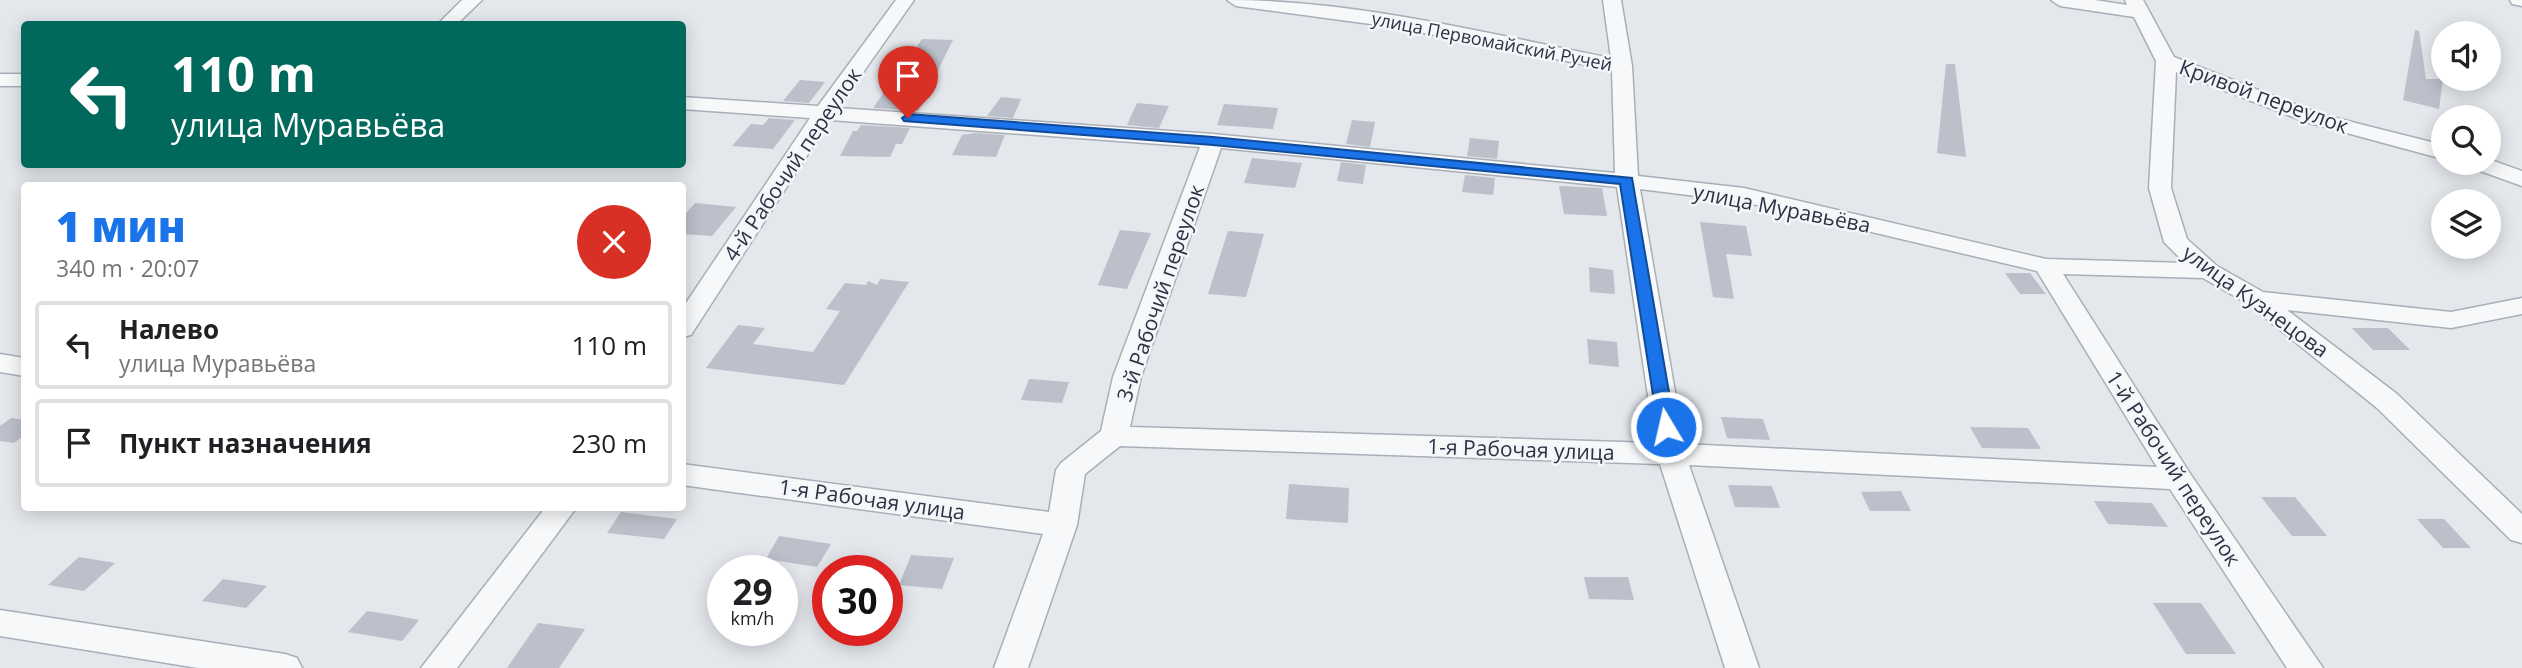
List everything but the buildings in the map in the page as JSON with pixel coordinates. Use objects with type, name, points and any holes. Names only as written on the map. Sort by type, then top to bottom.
[{"type":"street","points":[[450,21],[472,0]]},
{"type":"street","name":"4-й Рабочий переулок","points":[[686,324],[825,112],[905,0]]},
{"type":"street","name":"улица Первомайский Ручей","points":[[1236,0],[1393,21],[1622,66]]},
{"type":"street","points":[[1612,0],[1622,66],[1627,181],[1671,454],[1742,668]]},
{"type":"street","points":[[2060,0],[2137,7],[2166,61]]},
{"type":"street","name":"Кривой переулок","points":[[2166,61],[2313,118],[2431,149]]},
{"type":"street","name":"улица Кузнецова","points":[[2166,61],[2160,188],[2176,242],[2208,271],[2257,299],[2388,401],[2522,532]]},
{"type":"street","points":[[0,80],[21,80]]},
{"type":"street","name":"улица Муравьёва","points":[[686,103],[1213,141],[1627,181],[1744,195],[2046,267],[2208,271]]},
{"type":"street","name":"3-й Рабочий переулок","points":[[1114,436],[1128,377],[1213,141]]},
{"type":"street","points":[[2501,171],[2522,179]]},
{"type":"street","name":"1-й Рабочий переулок","points":[[2046,267],[2179,479],[2305,668]]},
{"type":"street","points":[[2257,299],[2451,320],[2522,306]]},
{"type":"street","points":[[0,363],[21,366]]},
{"type":"street","points":[[1011,668],[1062,525],[1071,470],[1114,436]]},
{"type":"street","name":"1-я Рабочая улица","points":[[1114,436],[1671,454],[2179,479]]},
{"type":"street","name":"1-я Рабочая улица","points":[[686,475],[1062,525]]},
{"type":"street","points":[[438,668],[559,511]]},
{"type":"street","points":[[0,623],[285,668]]},
{"type":"route","points":[[908,118],[1213,141],[1627,181],[1666,427]]}]
